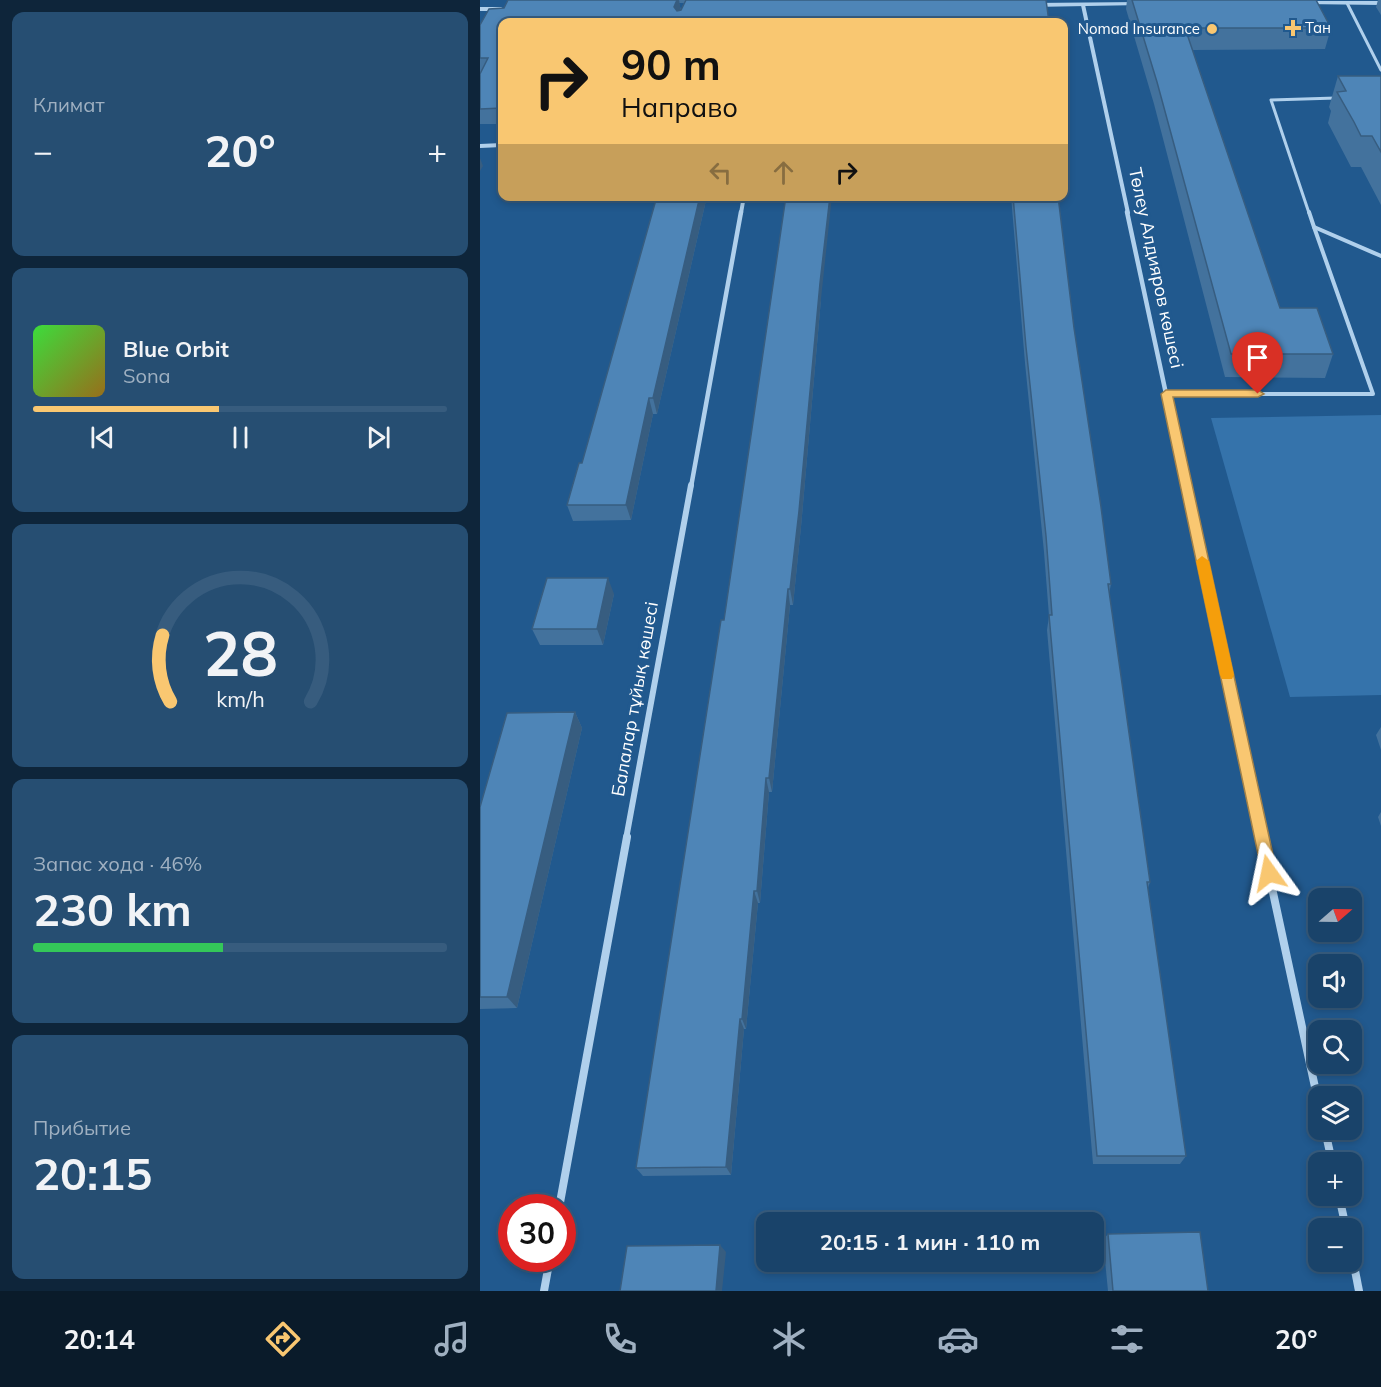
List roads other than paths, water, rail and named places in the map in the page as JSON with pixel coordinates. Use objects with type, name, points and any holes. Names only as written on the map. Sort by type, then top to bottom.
[{"type":"street","points":[[1299,3],[1381,3]]},
{"type":"street","points":[[1025,5],[1143,4]]},
{"type":"street","name":"Төлеу Алдияров көшесі","points":[[1083,5],[1315,1086]]},
{"type":"street","points":[[480,9],[503,9]]},
{"type":"street","points":[[480,146],[498,146]]},
{"type":"street","name":"Балалар тұйық көшесі","points":[[562,1194],[743,201]]},
{"type":"street","points":[[544,1291],[547,1272]]},
{"type":"street","points":[[1355,1272],[1359,1291]]},
{"type":"lane","points":[[1347,3],[1381,70]]},
{"type":"lane","points":[[1166,394],[1373,394],[1271,100],[1337,98]]},
{"type":"lane","points":[[1314,227],[1381,256]]},
{"type":"place","name":"Тан","points":[[1293,28]]},
{"type":"place","name":"Nomad Insurance","points":[[1212,29]]}]
